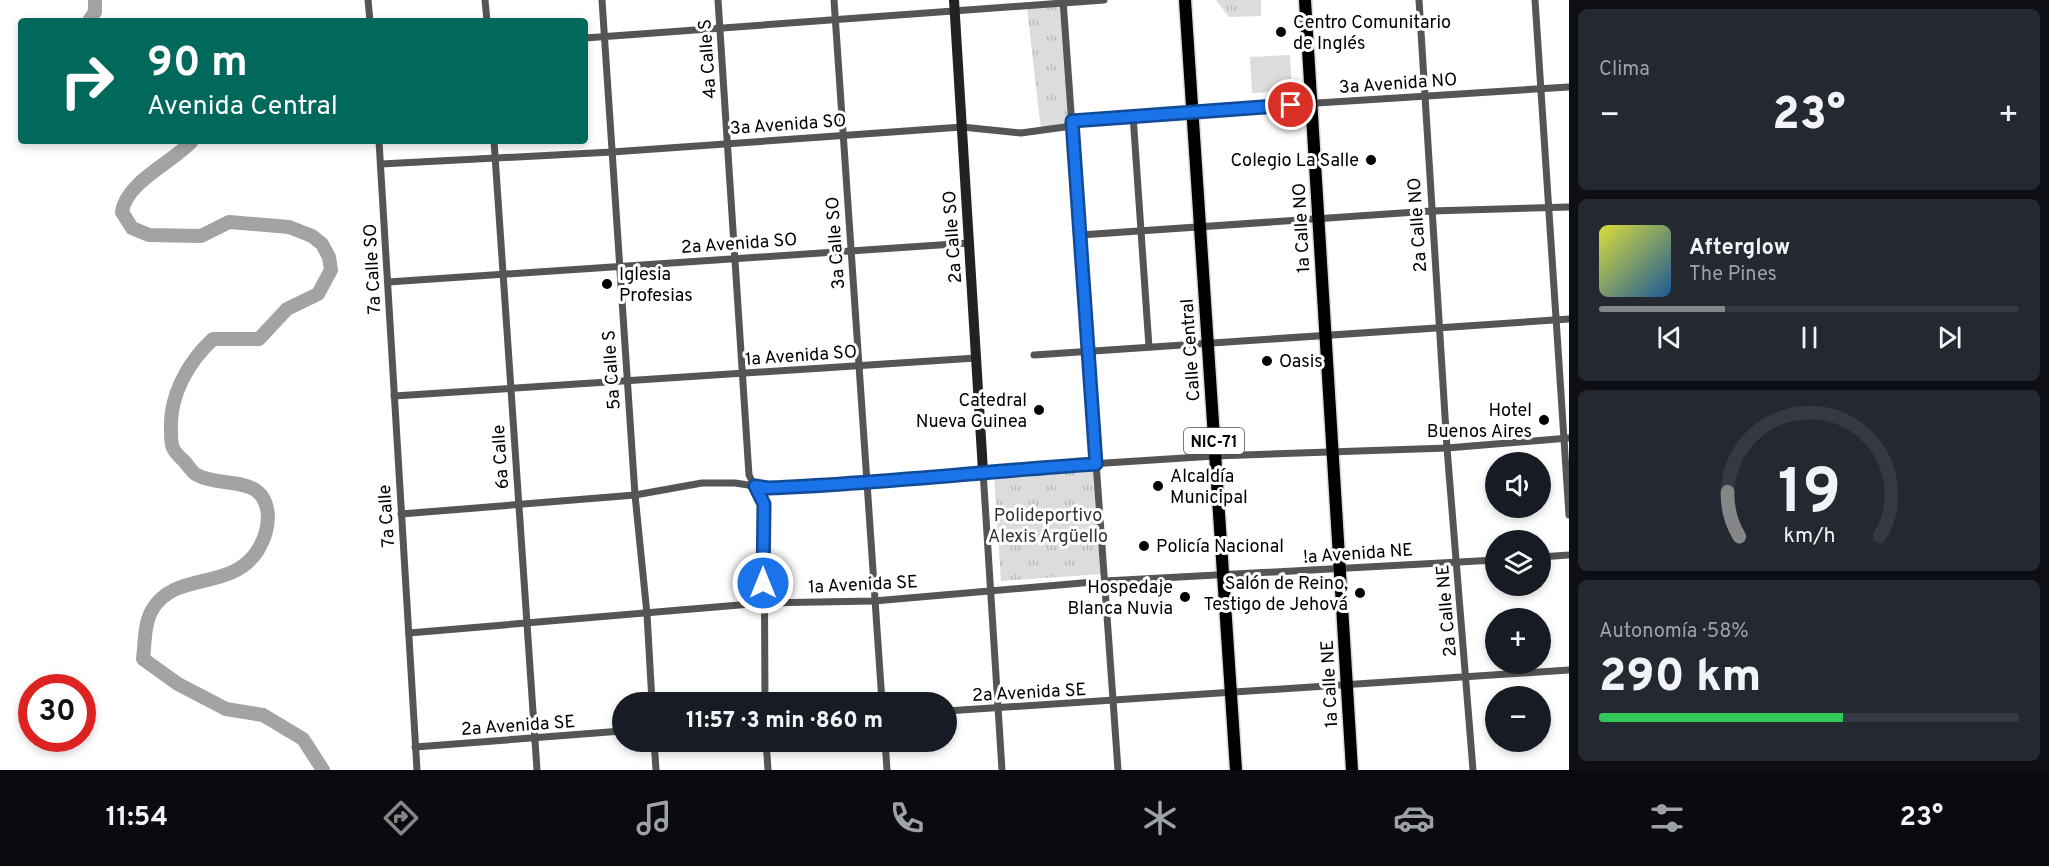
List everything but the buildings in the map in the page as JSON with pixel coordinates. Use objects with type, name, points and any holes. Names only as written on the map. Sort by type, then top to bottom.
[{"type":"highway","name":"Calle Central","points":[[1185,0],[1236,770]]},
{"type":"highway","name":"1a Calle NO","points":[[1305,0],[1332,453]]},
{"type":"highway","name":"1a Calle NE","points":[[1332,453],[1352,770]]},
{"type":"street","points":[[368,0],[370,18]]},
{"type":"street","points":[[485,0],[487,18]]},
{"type":"street","name":"5a Calle S","points":[[602,0],[634,495],[647,614],[651,692]]},
{"type":"street","name":"4a Calle S","points":[[718,0],[749,475],[764,504],[765,692]]},
{"type":"street","name":"3a Calle SO","points":[[834,0],[881,692]]},
{"type":"street","points":[[588,38],[835,18],[954,5],[1104,0]]},
{"type":"street","name":"2a Calle NO","points":[[1419,0],[1447,448]]},
{"type":"street","points":[[1535,0],[1567,438],[1569,515]]},
{"type":"street","points":[[1063,1],[1118,770]]},
{"type":"street","name":"2a Calle SO","points":[[954,5],[983,471]]},
{"type":"street","name":"3a Avenida NO","points":[[1192,112],[1569,87]]},
{"type":"street","name":"3a Avenida SO","points":[[381,164],[612,152],[962,127],[1021,133],[1065,127],[1072,121],[1192,112]]},
{"type":"street","points":[[1133,115],[1149,347]]},
{"type":"street","name":"7a Calle SO","points":[[379,144],[394,396]]},
{"type":"street","name":"6a Calle","points":[[495,144],[537,770]]},
{"type":"street","points":[[1080,235],[1431,211],[1569,207]]},
{"type":"street","name":"2a Avenida SO","points":[[388,282],[969,243]]},
{"type":"street","points":[[1034,355],[1569,319]]},
{"type":"street","name":"1a Avenida SO","points":[[394,396],[976,358]]},
{"type":"street","name":"7a Calle","points":[[394,396],[417,770]]},
{"type":"street","points":[[401,514],[634,495],[702,483],[768,488],[866,484],[983,471],[1215,456],[1447,448],[1567,438]]},
{"type":"street","name":"2a Calle NE","points":[[1447,448],[1473,770]]},
{"type":"street","points":[[983,471],[1002,770]]},
{"type":"street","points":[[1551,556],[1569,555]]},
{"type":"street","name":"!a Avenida NE","points":[[1105,581],[1223,577],[1485,561]]},
{"type":"street","name":"1a Avenida SE","points":[[408,633],[763,603],[874,601],[991,589],[1105,581]]},
{"type":"street","name":"2a Avenida SE","points":[[957,711],[1569,670]]},
{"type":"street","name":"2a Avenida SE","points":[[415,747],[612,732]]},
{"type":"street","points":[[655,752],[656,770]]},
{"type":"street","points":[[767,752],[768,770]]},
{"type":"street","points":[[886,752],[887,770]]},
{"type":"green space","points":[[1216,0],[1261,0],[1261,16],[1229,17]]},
{"type":"green space","points":[[1061,6],[1069,116],[1066,123],[1041,130],[1027,8]]},
{"type":"green space","points":[[1290,55],[1292,91],[1252,93],[1250,57]]},
{"type":"green space","name":"Polideportivo Alexis Argüello","points":[[1096,469],[1103,574],[1001,581],[994,476]]},
{"type":"waterway","points":[[91,18],[95,12],[95,0]]},
{"type":"waterway","points":[[189,144],[141,182],[125,201],[122,212],[132,228],[149,235],[201,236],[229,222],[289,227],[312,236],[322,244],[329,257],[331,270],[318,294],[287,309],[259,339],[213,339],[196,358],[182,380],[171,418],[171,440],[174,450],[197,475],[242,485],[259,493],[265,502],[268,516],[267,526],[258,550],[247,563],[234,571],[175,590],[162,598],[152,610],[148,621],[143,659],[178,684],[226,709],[263,715],[303,739],[323,770]]},
{"type":"place","name":"Centro Comunitario de Inglés","points":[[1281,32]]},
{"type":"place","name":"Colegio La Salle","points":[[1371,160]]},
{"type":"place","name":"Iglesia Profesias","points":[[607,284]]},
{"type":"place","name":"Oasis","points":[[1267,361]]},
{"type":"place","name":"Catedral Nueva Guinea","points":[[1039,410]]},
{"type":"place","name":"Hotel Buenos Aires","points":[[1544,420]]},
{"type":"place","name":"Alcaldía Municipal","points":[[1158,486]]},
{"type":"place","name":"Policía Nacional","points":[[1144,546]]},
{"type":"place","name":"Salón de Reino, Testigo de Jehová","points":[[1360,593]]},
{"type":"place","name":"Hospedaje Blanca Nuvia","points":[[1185,597]]},
{"type":"route","points":[[763,583],[764,504],[755,486],[768,488],[866,484],[983,471],[1096,464],[1072,121],[1079,118],[1291,105]]}]
